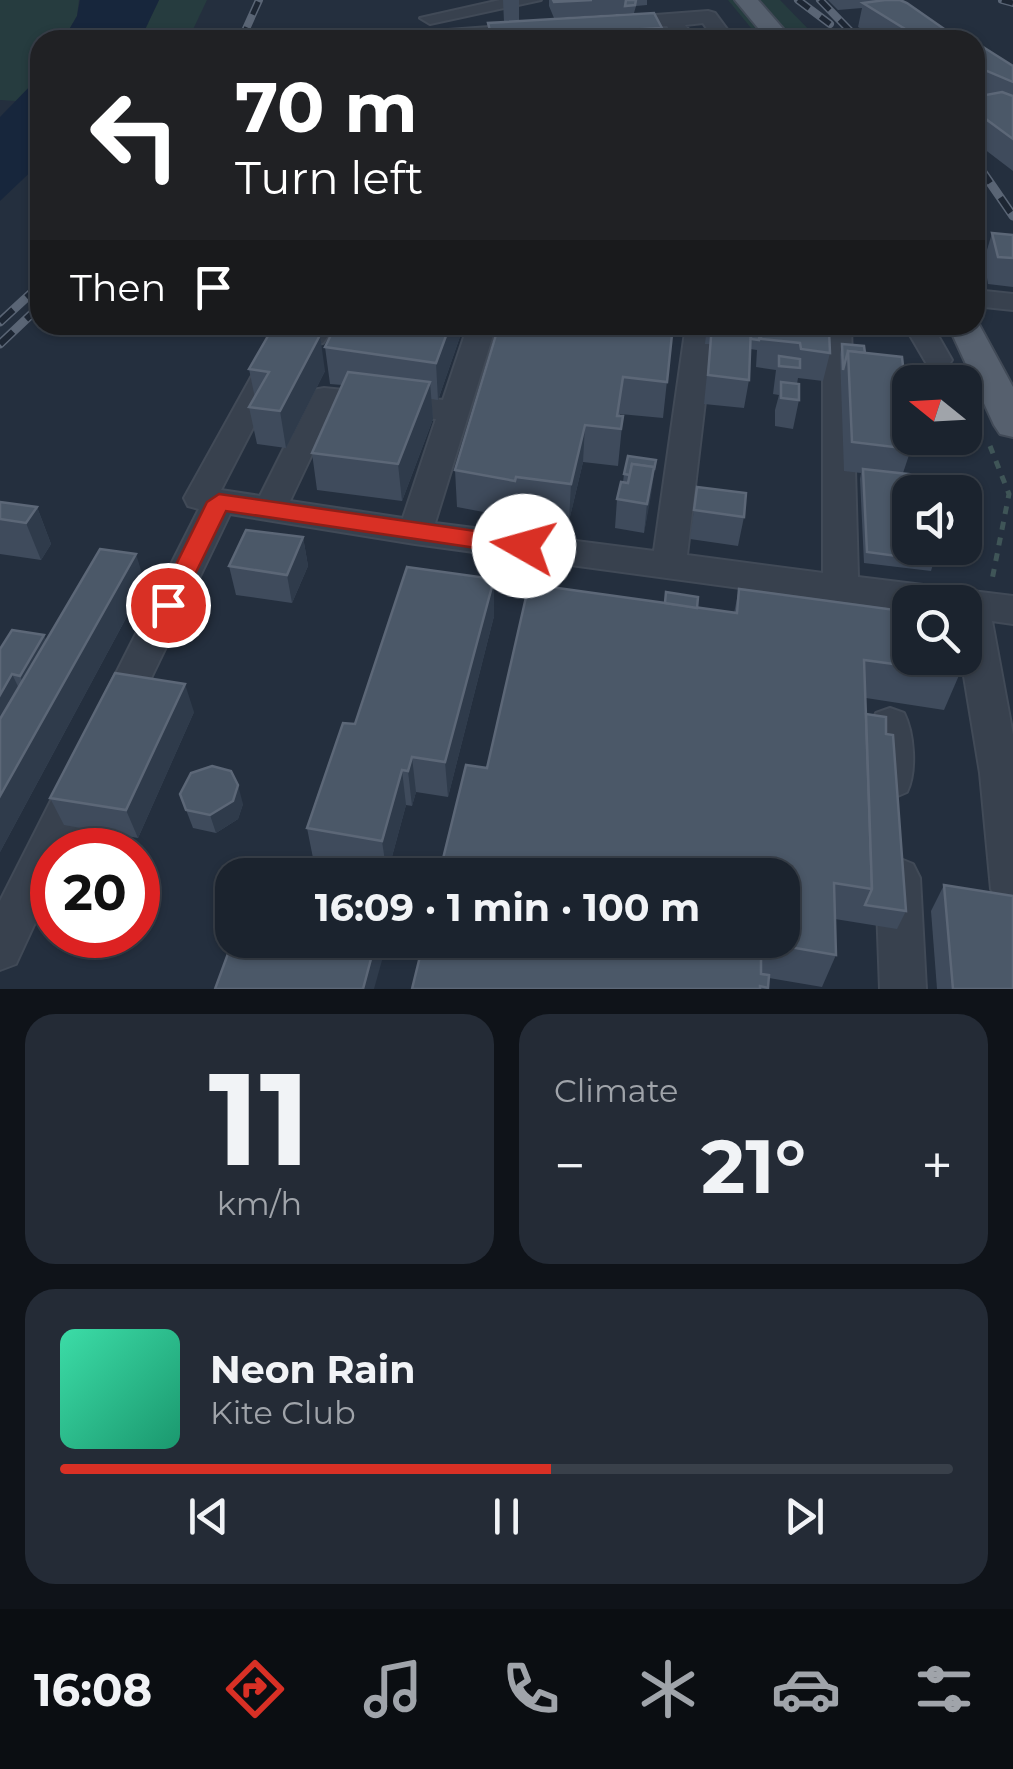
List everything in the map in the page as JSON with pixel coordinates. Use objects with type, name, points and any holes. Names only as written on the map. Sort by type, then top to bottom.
[{"type":"main road","points":[[752,6],[772,30]]},
{"type":"main road","points":[[968,335],[1000,432]]},
{"type":"lane","points":[[413,0],[442,30]]},
{"type":"lane","points":[[430,18],[533,0],[546,29],[535,30]]},
{"type":"lane","points":[[600,25],[666,7],[752,6]]},
{"type":"lane","points":[[666,7],[680,30]]},
{"type":"lane","points":[[704,8],[718,30]]},
{"type":"lane","points":[[985,299],[1013,302]]},
{"type":"lane","points":[[271,335],[200,498],[415,532],[892,595]]},
{"type":"lane","points":[[415,532],[479,335]]},
{"type":"lane","points":[[669,565],[699,335]]},
{"type":"lane","points":[[838,335],[841,589]]},
{"type":"lane","points":[[924,335],[938,360]]},
{"type":"lane","points":[[269,511],[324,397],[454,411]]},
{"type":"lane","points":[[0,948],[219,502]]},
{"type":"lane","points":[[982,630],[1013,889]]},
{"type":"lane","points":[[890,724],[903,989]]},
{"type":"path","points":[[982,600],[992,579],[1009,494],[1000,432]]},
{"type":"green space","points":[[0,0],[79,0],[77,16],[69,30],[30,30],[30,86],[16,101],[0,100]]},
{"type":"green space","points":[[159,0],[207,0],[193,30],[145,30]]},
{"type":"green space","points":[[728,0],[780,0],[809,30],[753,30]]},
{"type":"water","points":[[80,0],[159,0],[145,30],[69,30]]},
{"type":"water","points":[[30,86],[30,172],[0,201],[0,117]]},
{"type":"building","points":[[900,0],[946,30],[907,30],[863,3]]},
{"type":"building","points":[[654,13],[662,28],[490,30],[488,23]]},
{"type":"building","points":[[985,48],[1013,66],[1013,82],[985,70]]},
{"type":"building","points":[[1002,92],[1013,96],[1013,139],[985,118],[985,95]]},
{"type":"building","points":[[992,233],[1013,235],[1013,258],[998,257]]},
{"type":"building","points":[[269,335],[320,335],[280,411],[249,407],[269,372],[249,369]]},
{"type":"building","points":[[331,335],[446,335],[436,363],[325,347]]},
{"type":"building","points":[[496,335],[672,335],[667,382],[623,377],[617,416],[623,416],[621,429],[585,425],[571,484],[516,477],[515,481],[455,470]]},
{"type":"building","points":[[711,335],[751,335],[749,380],[708,375]]},
{"type":"building","points":[[761,335],[829,335],[830,353],[801,349],[800,343],[761,339]]},
{"type":"building","points":[[842,344],[864,346],[865,353],[848,351],[843,370]]},
{"type":"building","points":[[848,351],[902,357],[903,365],[892,365],[892,447],[852,442]]},
{"type":"building","points":[[779,356],[800,359],[800,368],[779,366]]},
{"type":"building","points":[[348,372],[430,382],[398,464],[312,453]]},
{"type":"building","points":[[781,382],[799,384],[799,400],[781,398]]},
{"type":"building","points":[[628,456],[656,460],[654,470],[632,464],[630,475],[624,474]]},
{"type":"building","points":[[632,464],[654,467],[647,504],[617,499],[621,482],[628,483]]},
{"type":"building","points":[[863,469],[916,475],[892,475],[892,555],[867,552]]},
{"type":"building","points":[[697,487],[746,493],[744,517],[694,510]]},
{"type":"building","points":[[0,502],[37,507],[26,523],[0,519]]},
{"type":"building","points":[[246,530],[303,537],[287,575],[229,566]]},
{"type":"building","points":[[100,549],[136,554],[0,796],[0,719]]},
{"type":"building","points":[[407,567],[494,579],[445,762],[412,757],[408,771],[402,770],[382,841],[307,828],[343,723],[355,724]]},
{"type":"building","points":[[529,584],[737,613],[739,589],[892,610],[892,664],[864,660],[872,889],[834,883],[836,955],[800,949],[800,858],[443,858],[466,765],[487,768]]},
{"type":"building","points":[[666,592],[698,597],[697,608],[665,603]]},
{"type":"building","points":[[12,630],[44,635],[20,676],[12,674],[0,695],[0,649]]},
{"type":"building","points":[[115,673],[185,684],[126,810],[50,798]]},
{"type":"building","points":[[866,714],[886,717],[886,734],[893,735],[906,911],[865,905],[872,889]]},
{"type":"building","points":[[212,766],[231,771],[238,785],[233,801],[210,815],[186,810],[180,794],[191,773]]},
{"type":"building","points":[[944,885],[1013,896],[1013,989],[953,989]]},
{"type":"building","points":[[226,958],[371,958],[363,989],[215,989]]},
{"type":"building","points":[[420,958],[761,958],[761,974],[769,975],[768,988],[760,989],[412,989]]},
{"type":"railway","points":[[246,30],[259,0]]},
{"type":"railway","points":[[798,0],[830,24]]},
{"type":"railway","points":[[820,0],[849,30]]},
{"type":"railway","points":[[1002,0],[1013,3]]},
{"type":"railway","points":[[985,175],[1013,216]]},
{"type":"railway","points":[[0,322],[30,294]]},
{"type":"railway","points":[[0,344],[30,316]]},
{"type":"route","points":[[168,605],[219,502],[524,546]]}]
